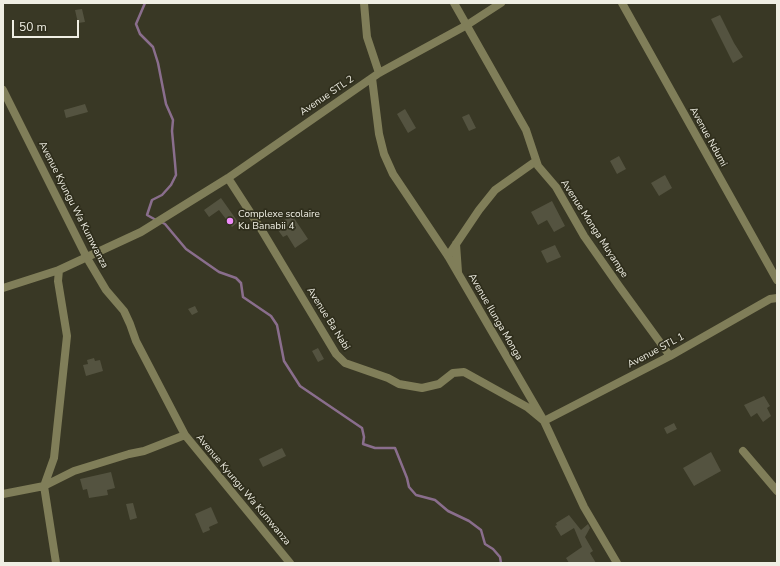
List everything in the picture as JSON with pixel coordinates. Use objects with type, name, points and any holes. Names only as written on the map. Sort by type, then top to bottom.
[{"type":"street","name":"Avenue Ilunga Monga","points":[[364,3],[367,37],[376,75],[379,134],[384,154],[393,174],[448,256],[544,421],[584,508],[617,563]]},
{"type":"street","name":"Avenue Monga Muyampe","points":[[454,3],[526,130],[538,166],[556,187],[584,236],[618,286],[670,356]]},
{"type":"street","name":"Avenue STL 2","points":[[87,258],[141,232],[170,215],[228,178],[376,75],[467,24],[501,3]]},
{"type":"street","name":"Avenue Ndumi","points":[[622,3],[777,280]]},
{"type":"street","name":"Avenue Kyungu Wa Kumwanza","points":[[3,90],[87,258],[106,290],[124,311],[136,341],[185,435],[290,563]]},
{"type":"street","points":[[448,256],[479,210],[495,190],[536,161]]},
{"type":"street","name":"Avenue Ba Nabi","points":[[228,178],[273,249],[336,354],[345,363],[388,378],[399,384],[422,388],[439,384],[453,373],[464,372],[511,400],[527,407],[544,421]]},
{"type":"street","points":[[456,244],[458,274]]},
{"type":"street","points":[[3,288],[59,270],[87,258]]},
{"type":"street","points":[[56,563],[44,486],[54,458],[67,336],[58,281],[59,270]]},
{"type":"street","name":"Avenue STL 1","points":[[544,421],[670,356],[770,299],[777,298]]},
{"type":"street","points":[[3,494],[44,486],[74,471],[129,454],[144,451],[185,435]]},
{"type":"street","points":[[743,451],[777,491]]},
{"type":"building","points":[[82,9],[85,22],[78,23],[75,10]]},
{"type":"building","points":[[720,15],[743,57],[733,63],[711,19]]},
{"type":"building","points":[[85,104],[88,112],[66,118],[64,110]]},
{"type":"building","points":[[405,109],[416,128],[408,133],[397,114]]},
{"type":"building","points":[[469,114],[476,128],[469,131],[462,117]]},
{"type":"building","points":[[619,156],[626,169],[617,174],[610,161]]},
{"type":"building","points":[[665,175],[672,188],[659,196],[651,183]]},
{"type":"building","points":[[221,198],[238,222],[232,227],[219,210],[209,217],[204,210]]},
{"type":"building","points":[[552,201],[565,226],[554,232],[547,220],[538,225],[531,212]]},
{"type":"building","points":[[292,215],[308,239],[295,248],[287,235],[283,237],[275,226]]},
{"type":"building","points":[[555,245],[561,257],[547,263],[541,251]]},
{"type":"building","points":[[195,306],[198,312],[192,315],[188,309]]},
{"type":"building","points":[[318,348],[324,359],[318,362],[312,351]]},
{"type":"building","points":[[94,358],[95,361],[100,360],[103,371],[86,376],[83,365],[88,364],[87,360]]},
{"type":"building","points":[[764,396],[770,406],[767,408],[771,416],[763,422],[757,413],[751,417],[744,405]]},
{"type":"building","points":[[674,423],[677,429],[667,434],[664,428]]},
{"type":"building","points":[[282,448],[286,456],[263,467],[259,459]]},
{"type":"building","points":[[711,452],[721,471],[694,486],[683,468]]},
{"type":"building","points":[[111,472],[115,488],[107,490],[108,495],[89,498],[87,489],[83,490],[80,479]]},
{"type":"building","points":[[133,503],[137,518],[130,520],[126,504]]},
{"type":"building","points":[[211,507],[218,523],[209,527],[210,530],[203,533],[195,514]]},
{"type":"building","points":[[569,515],[581,530],[588,524],[590,528],[585,537],[593,551],[590,553],[596,563],[569,563],[566,558],[582,547],[574,528],[561,536],[555,526],[557,525],[556,523]]},
{"type":"waterway","points":[[145,3],[136,24],[140,34],[153,47],[158,63],[166,104],[173,120],[172,131],[176,175],[171,185],[162,195],[152,200],[147,215],[156,220]]},
{"type":"waterway","points":[[161,222],[165,224],[186,249],[219,272],[236,278],[241,283],[243,297],[271,316],[277,325],[284,361],[300,386],[362,428],[364,437],[363,444],[375,448],[395,448],[409,487],[416,495],[435,500],[448,511],[469,521],[481,530],[485,544],[493,549],[500,557],[501,563]]},
{"type":"place","name":"Complexe scolaire Ku Banabii 4","points":[[230,221]]}]
